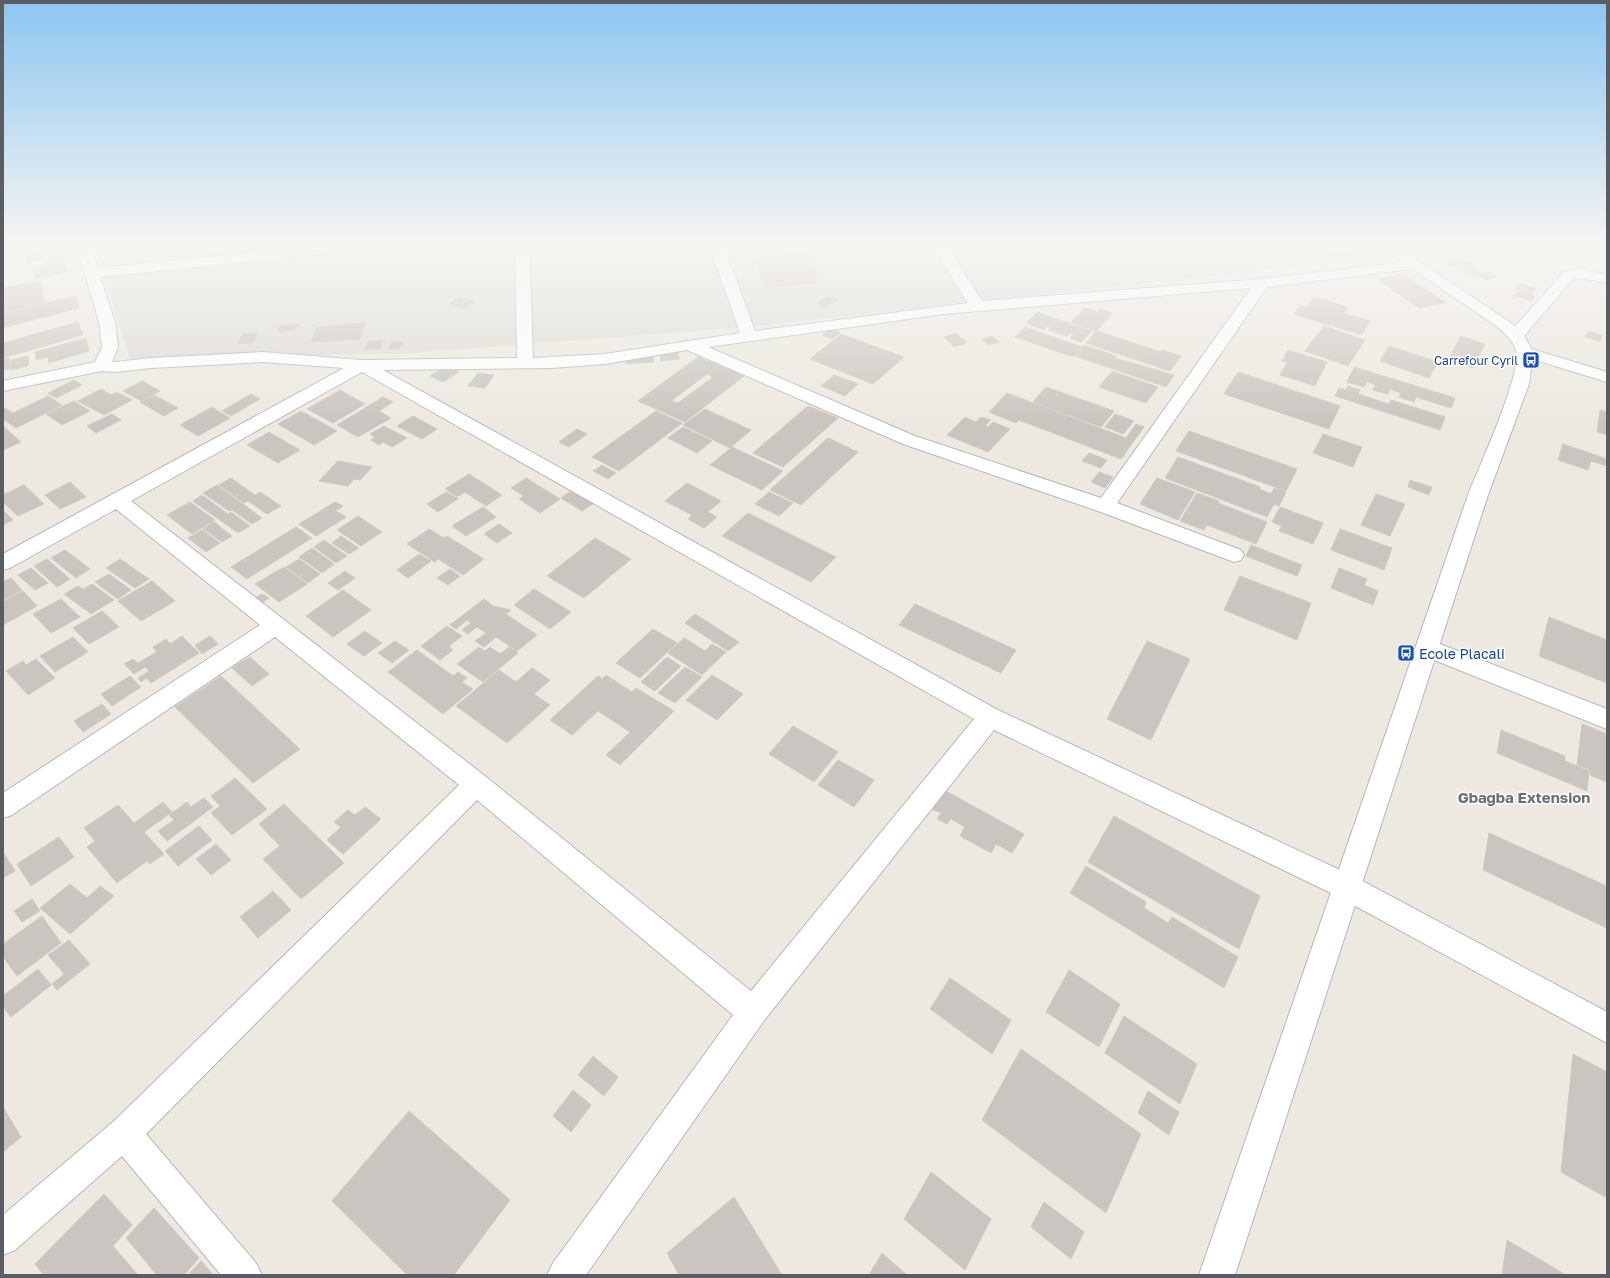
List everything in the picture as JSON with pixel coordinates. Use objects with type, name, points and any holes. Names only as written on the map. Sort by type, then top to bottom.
[{"type":"street","points":[[101,304],[106,322],[110,347],[102,366]]},
{"type":"street","points":[[524,304],[525,363]]},
{"type":"street","points":[[737,304],[749,336]]},
{"type":"street","points":[[3,386],[102,366],[116,367],[151,363],[263,357],[362,365],[551,363],[605,358],[944,309],[1007,304]]},
{"type":"street","points":[[1105,506],[1247,304]]},
{"type":"street","points":[[1472,304],[1484,311],[1520,343],[1607,377]]},
{"type":"street","points":[[1217,1275],[1478,495],[1521,384],[1520,343],[1548,304]]},
{"type":"street","points":[[688,345],[824,402],[909,440],[1105,506],[1234,555]]},
{"type":"street","points":[[3,563],[362,365]]},
{"type":"street","points":[[362,365],[990,717],[1347,886],[1607,1028]]},
{"type":"street","points":[[117,500],[476,784],[752,1012]]},
{"type":"street","points":[[3,808],[276,625]]},
{"type":"street","points":[[1427,648],[1607,719]]},
{"type":"street","points":[[565,1275],[752,1012],[990,717]]},
{"type":"street","points":[[3,1238],[124,1133],[476,784]]},
{"type":"street","points":[[124,1133],[244,1275]]},
{"type":"shaded area","points":[[113,304],[960,304],[757,326],[411,353],[130,359]]},
{"type":"building","points":[[3,304],[41,304],[3,313]]},
{"type":"building","points":[[45,304],[78,304],[79,308],[3,328],[3,314]]},
{"type":"building","points":[[449,304],[473,304],[465,309]]},
{"type":"building","points":[[817,304],[832,304],[825,308]]},
{"type":"building","points":[[1309,304],[1337,304],[1348,307],[1344,313],[1370,321],[1362,335],[1294,314],[1300,305],[1307,307]]},
{"type":"building","points":[[1413,304],[1443,304],[1419,308]]},
{"type":"building","points":[[1085,308],[1098,312],[1101,309],[1113,313],[1096,331],[1071,322]]},
{"type":"building","points":[[1037,312],[1092,331],[1081,342],[1070,338],[1074,334],[1070,333],[1067,336],[1048,330],[1051,327],[1048,326],[1044,330],[1026,323]]},
{"type":"building","points":[[78,322],[83,335],[3,358],[3,343]]},
{"type":"building","points":[[365,323],[360,339],[311,342],[317,327]]},
{"type":"building","points":[[298,324],[295,330],[277,332],[280,326]]},
{"type":"building","points":[[1324,326],[1365,340],[1348,366],[1305,351]]},
{"type":"building","points":[[1025,327],[1082,347],[1073,357],[1015,337]]},
{"type":"building","points":[[830,329],[840,332],[833,339],[822,335]]},
{"type":"building","points":[[1096,331],[1161,352],[1162,350],[1181,356],[1170,371],[1086,343]]},
{"type":"building","points":[[1588,331],[1602,335],[1600,342],[1585,337]]},
{"type":"building","points":[[258,333],[253,343],[238,344],[243,334]]},
{"type":"building","points":[[956,333],[967,343],[954,347],[944,337]]},
{"type":"building","points":[[841,334],[904,357],[873,384],[810,359]]},
{"type":"building","points":[[992,336],[999,342],[988,345],[982,339]]},
{"type":"building","points":[[1461,336],[1485,344],[1473,368],[1448,360]]},
{"type":"building","points":[[86,338],[89,351],[49,363],[48,357],[36,360],[35,352]]},
{"type":"building","points":[[369,341],[383,341],[379,349],[365,349]]},
{"type":"building","points":[[392,341],[403,342],[399,349],[388,349]]},
{"type":"building","points":[[1084,345],[1116,356],[1115,358],[1174,375],[1166,387],[1075,356]]},
{"type":"building","points":[[1389,346],[1438,362],[1429,378],[1380,361]]},
{"type":"building","points":[[1288,350],[1327,362],[1315,386],[1280,375],[1287,363],[1282,361]]},
{"type":"building","points":[[678,352],[679,359],[661,361],[660,354]]},
{"type":"building","points":[[653,354],[654,362],[626,364],[625,357]]},
{"type":"building","points":[[29,356],[28,366],[11,370],[11,360]]},
{"type":"building","points":[[698,357],[744,376],[685,422],[638,401]],"holes":[[[707,374],[713,377],[678,403],[671,401]]]},
{"type":"building","points":[[9,358],[10,369],[3,370],[3,360]]},
{"type":"building","points":[[447,366],[459,372],[443,382],[430,376]]},
{"type":"building","points":[[1354,367],[1455,398],[1451,408],[1416,397],[1414,402],[1399,397],[1401,393],[1390,389],[1388,394],[1373,390],[1376,385],[1367,382],[1364,387],[1347,382]]},
{"type":"building","points":[[1112,371],[1158,387],[1146,403],[1099,387]]},
{"type":"building","points":[[1238,372],[1340,406],[1329,429],[1224,394]]},
{"type":"building","points":[[478,373],[494,375],[485,388],[468,386]]},
{"type":"building","points":[[834,375],[858,384],[845,396],[821,386]]},
{"type":"building","points":[[74,380],[82,385],[56,398],[48,393]]},
{"type":"building","points":[[142,381],[160,391],[141,401],[123,391]]},
{"type":"building","points":[[1348,386],[1360,390],[1358,394],[1389,404],[1391,400],[1445,417],[1440,430],[1335,396],[1339,388],[1346,390]]},
{"type":"building","points":[[1046,387],[1114,411],[1101,427],[1033,402]]},
{"type":"building","points":[[101,389],[111,395],[116,392],[132,400],[104,415],[78,401]]},
{"type":"building","points":[[340,390],[365,404],[333,423],[307,409]]},
{"type":"building","points":[[1007,393],[1126,438],[1136,424],[1144,427],[1121,459],[1019,420],[1016,423],[989,412]]},
{"type":"building","points":[[251,394],[260,399],[231,416],[222,411]]},
{"type":"building","points":[[154,395],[178,408],[164,416],[140,402]]},
{"type":"building","points":[[48,396],[62,405],[16,428],[3,419],[3,409],[5,408],[13,413]]},
{"type":"building","points":[[383,397],[393,402],[379,411],[391,418],[358,437],[337,425]]},
{"type":"building","points":[[74,401],[90,411],[62,425],[46,414]]},
{"type":"building","points":[[808,406],[838,418],[783,467],[753,453]]},
{"type":"building","points":[[212,407],[230,418],[198,436],[180,425]]},
{"type":"building","points":[[705,409],[751,430],[730,448],[683,425]]},
{"type":"building","points":[[1600,410],[1607,412],[1607,435],[1597,432]]},
{"type":"building","points":[[301,411],[337,431],[314,445],[278,424]]},
{"type":"building","points":[[656,411],[682,423],[619,471],[592,457]]},
{"type":"building","points":[[112,414],[121,420],[96,433],[87,426]]},
{"type":"building","points":[[1115,414],[1134,421],[1123,434],[1105,427]]},
{"type":"building","points":[[413,416],[437,429],[422,439],[397,426]]},
{"type":"building","points":[[965,417],[976,422],[981,417],[991,420],[985,426],[988,427],[993,422],[1010,429],[988,452],[947,435]]},
{"type":"building","points":[[3,426],[21,442],[3,450]]},
{"type":"building","points":[[384,426],[407,438],[392,447],[383,442],[379,445],[371,440],[375,437],[370,434]]},
{"type":"building","points":[[683,427],[712,441],[697,453],[668,438]]},
{"type":"building","points":[[577,429],[587,434],[569,447],[559,442]]},
{"type":"building","points":[[1189,431],[1297,469],[1286,491],[1176,451]]},
{"type":"building","points":[[269,432],[300,450],[278,463],[247,445]]},
{"type":"building","points":[[1323,434],[1362,447],[1353,467],[1313,453]]},
{"type":"building","points":[[828,438],[858,452],[801,505],[770,490]]},
{"type":"building","points":[[1563,444],[1607,459],[1607,466],[1591,461],[1588,470],[1558,460]]},
{"type":"building","points":[[732,447],[783,471],[762,490],[710,465]]},
{"type":"building","points":[[1089,453],[1107,460],[1101,468],[1082,461]]},
{"type":"building","points":[[1178,457],[1260,487],[1259,489],[1271,494],[1274,488],[1286,492],[1279,506],[1274,504],[1267,517],[1165,478]]},
{"type":"building","points":[[338,461],[372,467],[360,480],[354,479],[348,486],[319,481]]},
{"type":"building","points":[[602,465],[616,473],[608,479],[593,471]]},
{"type":"building","points":[[1099,472],[1113,477],[1105,488],[1091,482]]},
{"type":"building","points":[[469,474],[502,495],[486,506],[465,492],[457,497],[445,489]]},
{"type":"building","points":[[231,478],[255,495],[260,492],[281,506],[267,514],[248,501],[244,503],[219,485]]},
{"type":"building","points":[[526,478],[560,499],[540,513],[519,499],[524,496],[511,488]]},
{"type":"building","points":[[1157,478],[1195,492],[1178,520],[1140,504]]},
{"type":"building","points":[[1410,480],[1432,487],[1429,495],[1408,487]]},
{"type":"building","points":[[70,482],[86,497],[60,509],[45,495]]},
{"type":"building","points":[[687,483],[721,501],[708,512],[717,517],[704,528],[688,519],[692,515],[665,501]]},
{"type":"building","points":[[24,485],[44,504],[18,516],[3,502],[3,495]]},
{"type":"building","points":[[217,485],[262,518],[252,524],[232,510],[229,511],[203,493]]},
{"type":"building","points":[[572,490],[594,503],[582,511],[561,498]]},
{"type":"building","points":[[446,492],[458,499],[438,512],[427,504]]},
{"type":"building","points":[[769,492],[793,503],[779,516],[755,504]]},
{"type":"building","points":[[1197,493],[1219,501],[1218,503],[1267,522],[1256,544],[1207,525],[1204,530],[1180,521]]},
{"type":"building","points":[[1376,494],[1405,504],[1390,536],[1361,525]]},
{"type":"building","points":[[202,495],[228,514],[231,512],[250,526],[238,533],[193,501]]},
{"type":"building","points":[[190,502],[215,520],[192,534],[167,515]]},
{"type":"building","points":[[335,502],[343,506],[336,511],[346,517],[316,536],[299,524]]},
{"type":"building","points":[[483,507],[496,517],[466,536],[452,526]]},
{"type":"building","points":[[1280,507],[1323,523],[1313,544],[1279,531],[1282,526],[1272,522]]},
{"type":"building","points":[[3,510],[13,520],[3,525]]},
{"type":"building","points":[[748,513],[836,557],[811,582],[722,536]]},
{"type":"building","points":[[358,516],[382,532],[361,546],[337,530]]},
{"type":"building","points":[[214,522],[232,536],[222,542],[203,529]]},
{"type":"building","points":[[499,524],[512,533],[497,543],[484,534]]},
{"type":"building","points":[[296,527],[312,538],[247,579],[231,567]]},
{"type":"building","points":[[429,529],[444,538],[447,536],[484,559],[463,575],[438,559],[435,562],[407,544]]},
{"type":"building","points":[[1340,529],[1392,548],[1384,570],[1331,550]]},
{"type":"building","points":[[202,530],[220,543],[206,552],[188,538]]},
{"type":"building","points":[[341,536],[359,548],[349,554],[332,543]]},
{"type":"building","points":[[595,538],[631,559],[584,598],[547,576]]},
{"type":"building","points":[[324,540],[347,556],[336,563],[314,547]]},
{"type":"building","points":[[1251,545],[1302,565],[1297,576],[1246,556]]},
{"type":"building","points":[[312,548],[334,564],[322,573],[299,557]]},
{"type":"building","points":[[65,550],[90,569],[76,578],[51,558]]},
{"type":"building","points":[[419,554],[431,561],[408,578],[397,570]]},
{"type":"building","points":[[47,559],[70,579],[57,587],[34,566]]},
{"type":"building","points":[[120,559],[149,579],[135,588],[106,568]]},
{"type":"building","points":[[299,559],[320,574],[308,583],[286,567]]},
{"type":"building","points":[[284,567],[307,584],[279,602],[255,584]]},
{"type":"building","points":[[31,568],[48,583],[35,590],[18,575]]},
{"type":"building","points":[[1339,568],[1367,579],[1364,585],[1378,591],[1373,605],[1331,588]]},
{"type":"building","points":[[450,569],[460,576],[448,585],[437,578]]},
{"type":"building","points":[[345,571],[355,578],[338,590],[328,583]]},
{"type":"building","points":[[109,574],[131,590],[118,599],[95,582]]},
{"type":"building","points":[[1240,576],[1311,603],[1297,640],[1224,610]]},
{"type":"building","points":[[11,578],[22,590],[3,601],[3,582]]},
{"type":"building","points":[[152,581],[175,601],[141,621],[118,601]]},
{"type":"building","points":[[92,584],[114,600],[91,614],[64,594],[78,586],[83,589]]},
{"type":"building","points":[[534,589],[571,612],[550,629],[514,605]]},
{"type":"building","points":[[343,590],[371,610],[333,637],[306,616]]},
{"type":"building","points":[[23,591],[37,606],[3,625],[3,602]]},
{"type":"building","points":[[262,594],[269,598],[262,603],[255,598]]},
{"type":"building","points":[[61,599],[80,617],[51,633],[33,614]]},
{"type":"building","points":[[484,599],[493,606],[511,610],[506,614],[537,635],[517,651],[496,637],[484,647],[475,641],[486,633],[477,627],[468,634],[462,630],[471,623],[467,620],[456,629],[450,625]]},
{"type":"building","points":[[915,604],[1016,650],[1001,673],[899,625]]},
{"type":"building","points":[[102,611],[119,627],[89,644],[73,628]]},
{"type":"building","points":[[695,614],[739,642],[728,651],[685,623]]},
{"type":"building","points":[[1549,617],[1607,640],[1607,683],[1539,656]]},
{"type":"building","points":[[447,626],[462,636],[449,646],[453,650],[440,660],[421,646]]},
{"type":"building","points":[[653,629],[677,643],[640,678],[616,663]]},
{"type":"building","points":[[365,631],[382,643],[364,656],[347,644]]},
{"type":"building","points":[[182,636],[199,653],[151,683],[147,678],[141,682],[138,678],[149,671],[145,667],[134,674],[124,664],[133,659],[138,663],[157,652],[153,647],[166,639],[170,644]]},
{"type":"building","points":[[210,636],[218,644],[202,654],[195,645]]},
{"type":"building","points":[[73,637],[88,652],[55,672],[40,656]]},
{"type":"building","points":[[684,638],[705,651],[712,644],[726,652],[702,675],[668,653]]},
{"type":"building","points":[[395,641],[409,650],[392,663],[378,653]]},
{"type":"building","points":[[1147,641],[1190,659],[1151,740],[1107,719]]},
{"type":"building","points":[[479,647],[485,651],[490,647],[500,654],[509,647],[518,653],[483,682],[457,664]]},
{"type":"building","points":[[417,650],[453,676],[458,672],[467,678],[462,682],[473,689],[443,714],[388,672]]},
{"type":"building","points":[[250,657],[269,674],[252,686],[232,668]]},
{"type":"building","points":[[667,657],[681,666],[655,691],[641,682]]},
{"type":"building","points":[[36,659],[55,678],[28,695],[6,671],[23,661],[26,665]]},
{"type":"building","points":[[685,667],[702,677],[675,703],[658,693]]},
{"type":"building","points":[[532,668],[550,680],[534,694],[550,705],[507,743],[456,706],[499,670],[516,682]]},
{"type":"building","points":[[606,675],[632,692],[636,688],[674,711],[620,765],[606,755],[630,732],[598,711],[572,735],[550,720],[598,676],[602,679]]},
{"type":"building","points":[[712,675],[743,694],[717,720],[686,700]]},
{"type":"building","points":[[130,676],[141,687],[112,706],[101,694]]},
{"type":"building","points":[[221,676],[300,749],[253,783],[175,707]]},
{"type":"building","points":[[102,704],[111,714],[83,732],[74,721]]},
{"type":"building","points":[[1582,724],[1607,734],[1607,782],[1590,775],[1590,770],[1577,765]]},
{"type":"building","points":[[793,726],[838,752],[814,782],[769,754]]},
{"type":"building","points":[[1501,730],[1565,756],[1565,761],[1589,771],[1587,791],[1497,753]]},
{"type":"building","points":[[838,760],[874,780],[854,807],[818,785]]},
{"type":"building","points":[[235,778],[267,809],[232,835],[211,813],[220,806],[211,796]]},
{"type":"building","points":[[944,790],[1024,834],[1012,853],[996,844],[991,853],[960,836],[965,827],[951,819],[947,824],[937,819],[941,813],[932,809]]},
{"type":"building","points":[[204,798],[213,807],[167,841],[158,831],[174,820],[169,815],[187,802],[191,807]]},
{"type":"building","points":[[163,802],[172,812],[144,832],[164,854],[150,864],[147,861],[117,883],[87,847],[95,841],[84,828],[118,805],[134,823]]},
{"type":"building","points":[[284,804],[344,863],[301,899],[263,859],[280,846],[259,824]]},
{"type":"building","points":[[365,807],[381,819],[343,854],[327,840],[341,827],[334,822],[348,810],[355,815]]},
{"type":"building","points":[[1114,816],[1260,896],[1239,949],[1088,862]]},
{"type":"building","points":[[199,826],[212,840],[178,866],[165,851]]},
{"type":"building","points":[[1489,833],[1607,886],[1607,928],[1483,870]]},
{"type":"building","points":[[59,837],[74,857],[31,886],[17,864]]},
{"type":"building","points":[[216,844],[231,860],[211,875],[196,859]]},
{"type":"building","points":[[3,852],[15,871],[3,878]]},
{"type":"building","points":[[1086,866],[1146,902],[1144,908],[1168,923],[1172,917],[1238,957],[1224,988],[1070,893]]},
{"type":"building","points":[[70,884],[87,898],[100,886],[114,896],[70,934],[40,908]]},
{"type":"building","points":[[273,891],[291,910],[258,938],[240,917]]},
{"type":"building","points":[[32,899],[40,911],[22,922],[14,911]]},
{"type":"building","points":[[42,916],[61,943],[17,976],[3,957],[3,944]]},
{"type":"building","points":[[69,940],[90,964],[57,990],[52,984],[64,974],[48,955]]},
{"type":"building","points":[[38,969],[51,985],[11,1017],[3,1007],[3,996]]},
{"type":"building","points":[[1069,970],[1120,1004],[1099,1047],[1046,1012]]},
{"type":"building","points":[[950,978],[1011,1020],[992,1054],[930,1009]]},
{"type":"building","points":[[1124,1016],[1197,1064],[1180,1104],[1105,1053]]},
{"type":"building","points":[[1021,1049],[1141,1134],[1106,1213],[982,1120]]},
{"type":"building","points":[[1573,1054],[1607,1072],[1607,1198],[1561,1172]]},
{"type":"building","points":[[593,1056],[618,1077],[604,1096],[578,1075]]},
{"type":"building","points":[[573,1090],[591,1105],[571,1132],[553,1116]]},
{"type":"building","points":[[1148,1091],[1179,1112],[1169,1135],[1138,1113]]},
{"type":"building","points":[[3,1107],[21,1137],[3,1152]]},
{"type":"building","points":[[409,1111],[510,1200],[454,1275],[407,1275],[332,1201]]},
{"type":"building","points":[[931,1172],[991,1219],[965,1270],[904,1219]]},
{"type":"building","points":[[104,1194],[132,1225],[113,1246],[138,1275],[44,1275],[35,1264]]},
{"type":"building","points":[[734,1197],[782,1275],[679,1275],[667,1253]]},
{"type":"building","points":[[1044,1202],[1084,1232],[1071,1259],[1031,1227]]},
{"type":"building","points":[[154,1208],[199,1258],[184,1275],[157,1275],[126,1238]]},
{"type":"building","points":[[1507,1240],[1566,1275],[1502,1275]]},
{"type":"building","points":[[882,1253],[907,1275],[869,1275]]},
{"type":"building","points":[[201,1261],[213,1275],[188,1275]]},
{"type":"place","name":"Carrefour Cyril","points":[[1531,360]]},
{"type":"place","name":"Ecole Placali","points":[[1406,653]]},
{"type":"district","name":"Gbagba Extension","points":[[1524,797]]}]
